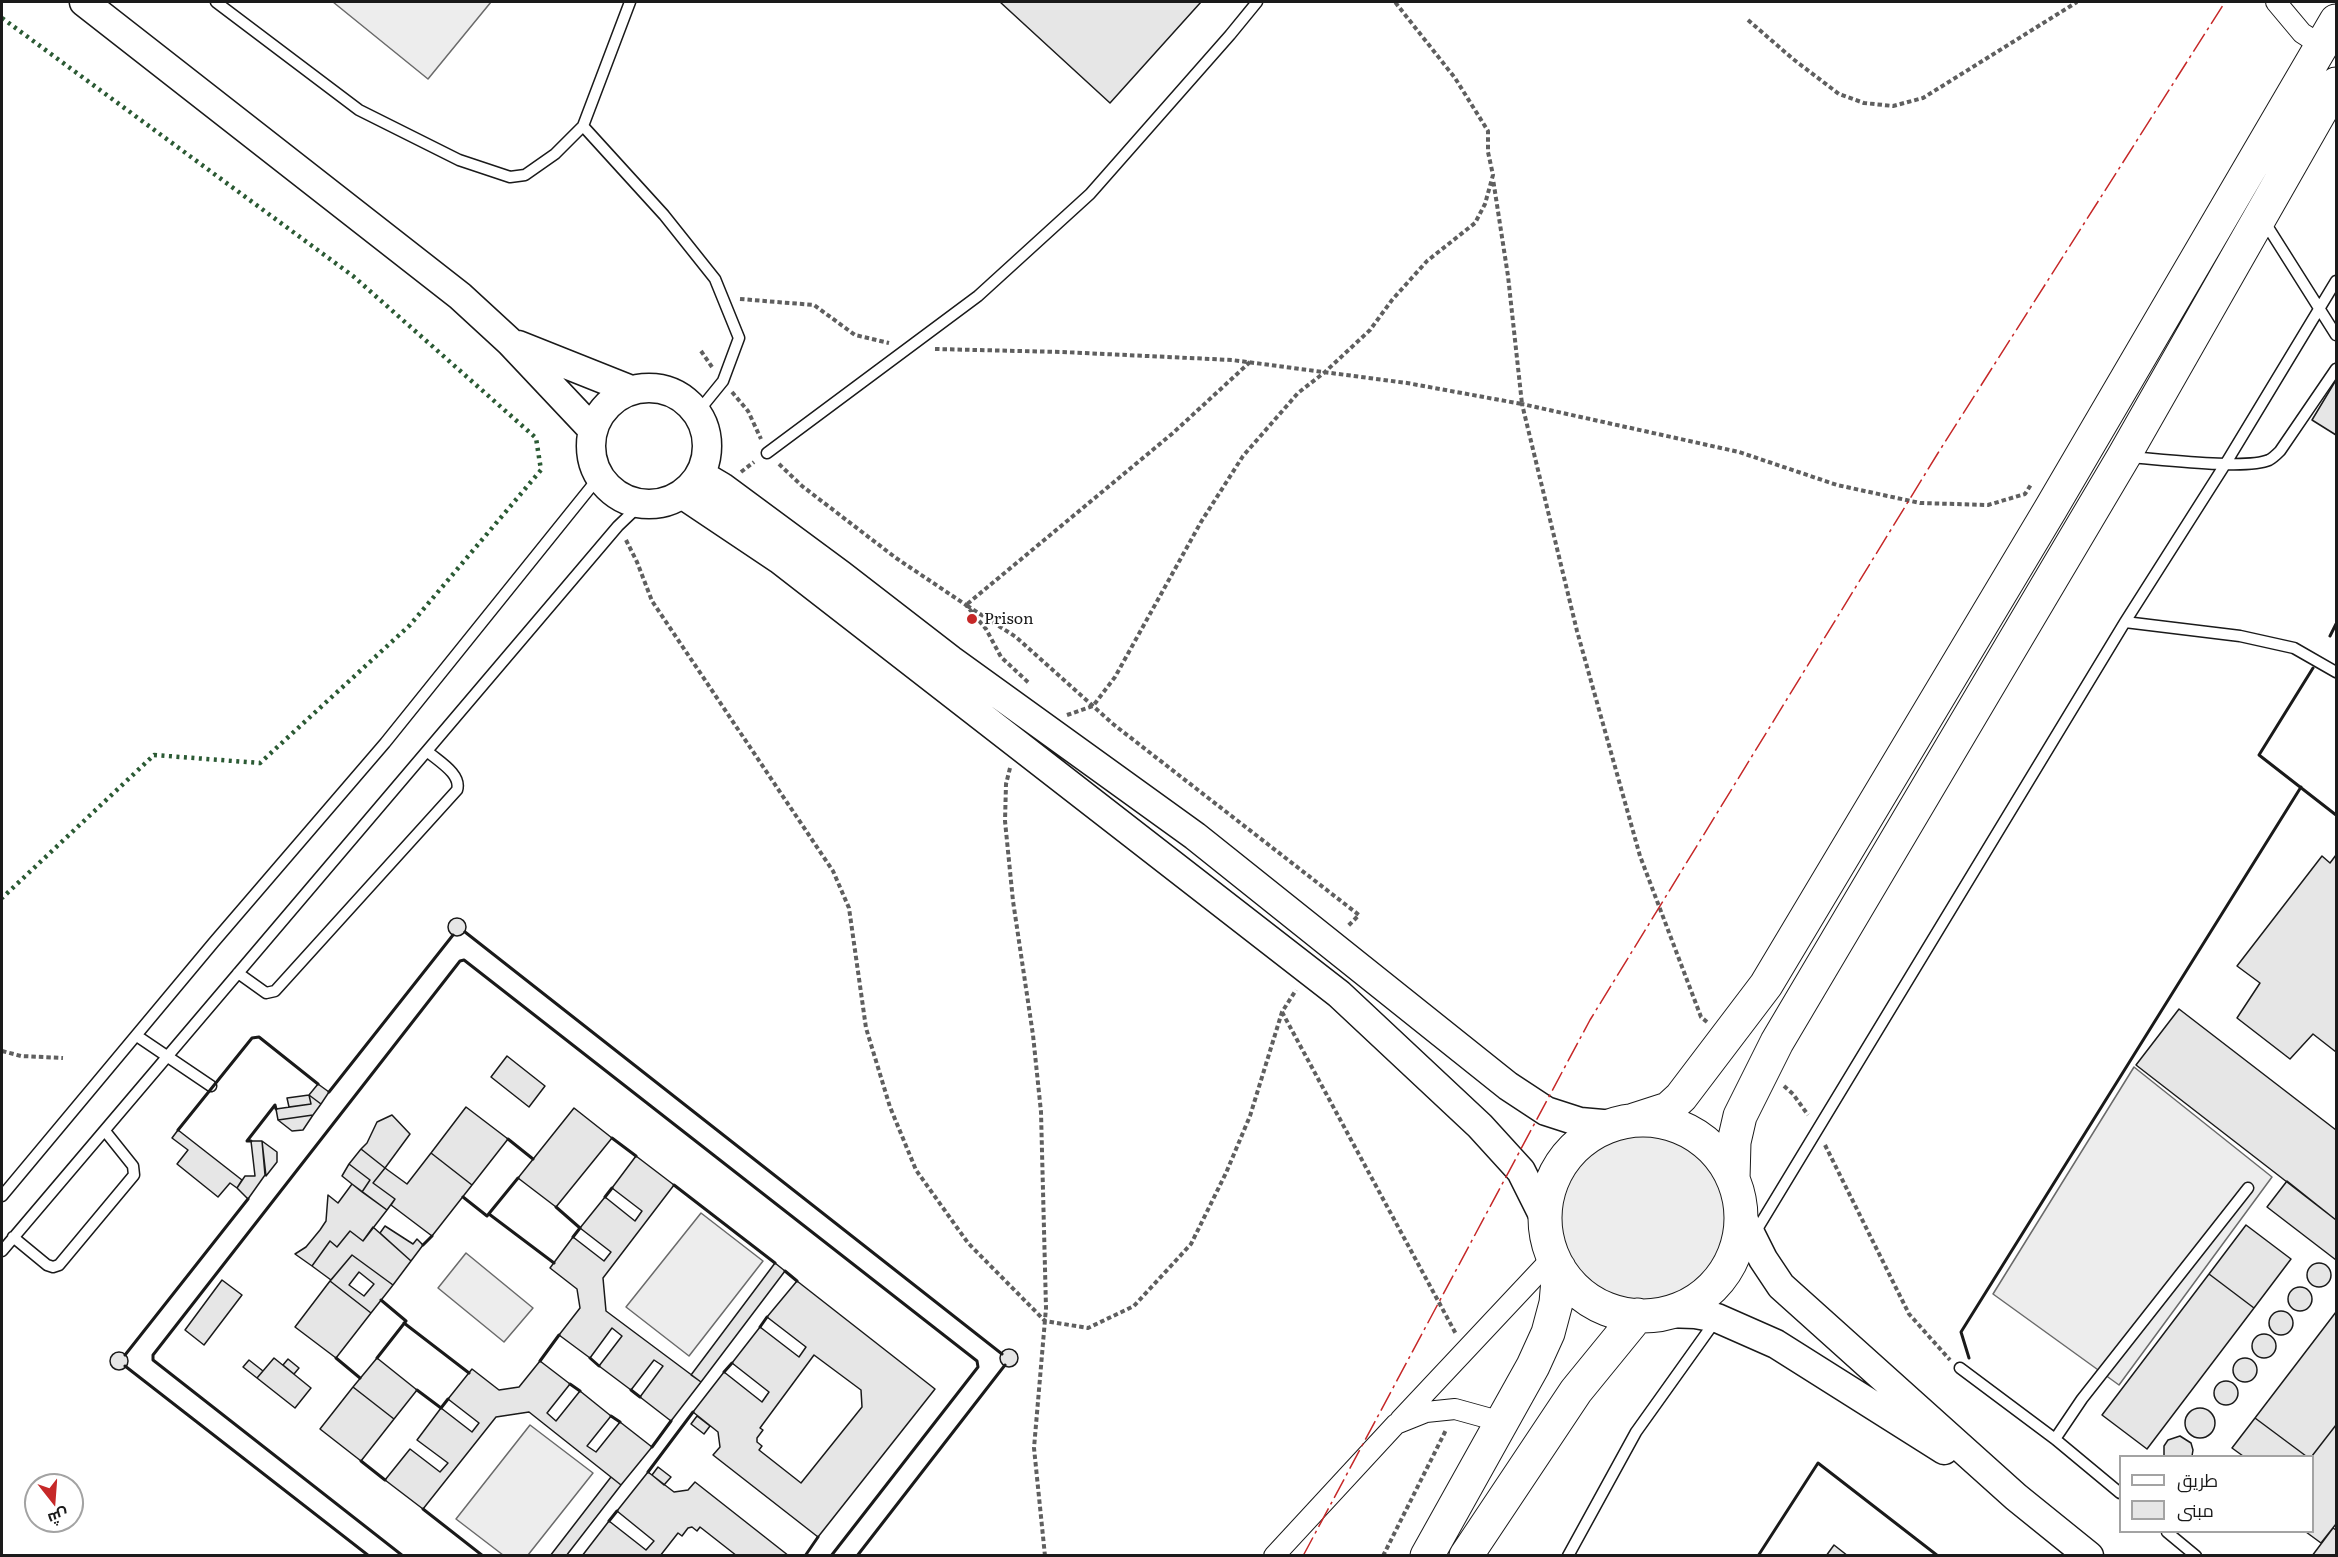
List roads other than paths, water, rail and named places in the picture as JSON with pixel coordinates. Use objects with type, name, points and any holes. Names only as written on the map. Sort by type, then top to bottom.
[{"type":"highway","points":[[1624,1122],[1665,1122],[1693,1134],[1716,1153],[1733,1179],[1747,1226],[1738,1237],[1732,1258],[1715,1283],[1692,1302],[1651,1314],[1611,1310],[1598,1305],[1576,1289],[1556,1262],[1548,1245],[1545,1219],[1549,1188],[1563,1161],[1586,1139],[1624,1122],[1656,1114],[1675,1103],[1772,975],[2044,520],[2329,34]]},
{"type":"highway","points":[[1733,1179],[1734,1142],[1740,1116],[1783,1032],[2124,456],[2337,84]]},
{"type":"highway","points":[[1427,1556],[1502,1422],[1548,1333],[1556,1303],[1556,1262]]},
{"type":"highway","points":[[1466,1556],[1576,1391],[1651,1314]]},
{"type":"main road","points":[[84,2],[460,296],[510,342],[592,429]]},
{"type":"main road","points":[[510,342],[631,390]]},
{"type":"main road","points":[[649,387],[668,391],[684,399],[697,413],[705,430],[708,448],[704,467],[691,484],[660,504],[640,505],[621,498],[605,486],[594,469],[590,449],[592,429],[601,412],[614,399],[631,390],[649,387]]},
{"type":"main road","points":[[691,484],[722,488],[841,575],[951,660],[1195,836],[1508,1086],[1546,1111],[1580,1122],[1624,1122]]},
{"type":"main road","points":[[691,484],[779,559],[1339,994],[1480,1126],[1521,1171],[1545,1219]]},
{"type":"main road","points":[[1747,1226],[1763,1259],[1781,1286],[2016,1497],[2090,1556]]},
{"type":"main road","points":[[1651,1314],[1695,1314],[1718,1318],[1776,1344],[2016,1497]]},
{"type":"street","points":[[2276,2],[2302,33],[2329,34]]},
{"type":"street","points":[[1274,1556],[1465,1350],[1556,1262]]},
{"type":"street","points":[[1396,1424],[1426,1412],[1455,1408],[1502,1422]]},
{"type":"lane","points":[[216,2],[359,110],[459,160],[510,177],[525,175],[555,154],[583,126],[630,2]]},
{"type":"lane","points":[[767,453],[978,296],[1090,194],[1257,2]]},
{"type":"lane","points":[[583,126],[664,215],[715,279],[739,338],[723,381],[697,413]]},
{"type":"lane","points":[[2261,216],[2337,335]]},
{"type":"lane","points":[[1747,1226],[1819,1131],[2125,622],[2226,463],[2337,281]]},
{"type":"lane","points":[[2124,456],[2226,463],[2256,463],[2274,457],[2337,369]]},
{"type":"lane","points":[[2,1196],[385,742],[599,477]]},
{"type":"lane","points":[[2,1251],[618,526],[640,505]]},
{"type":"lane","points":[[2125,622],[2240,636],[2294,648],[2337,672]]},
{"type":"lane","points":[[238,973],[266,993],[274,991],[457,790],[459,782],[455,776],[427,751]]},
{"type":"lane","points":[[137,1036],[211,1086]]},
{"type":"lane","points":[[14,1238],[47,1265],[53,1267],[59,1264],[134,1175],[134,1166],[105,1131]]},
{"type":"lane","points":[[2055,1439],[2082,1399],[2248,1188]]},
{"type":"lane","points":[[1568,1556],[1636,1432],[1718,1318]]},
{"type":"lane","points":[[1960,1368],[2055,1439],[2119,1491]]},
{"type":"lane","points":[[2168,1533],[2196,1556]]},
{"type":"place","name":"Prison","points":[[972,619]]}]
